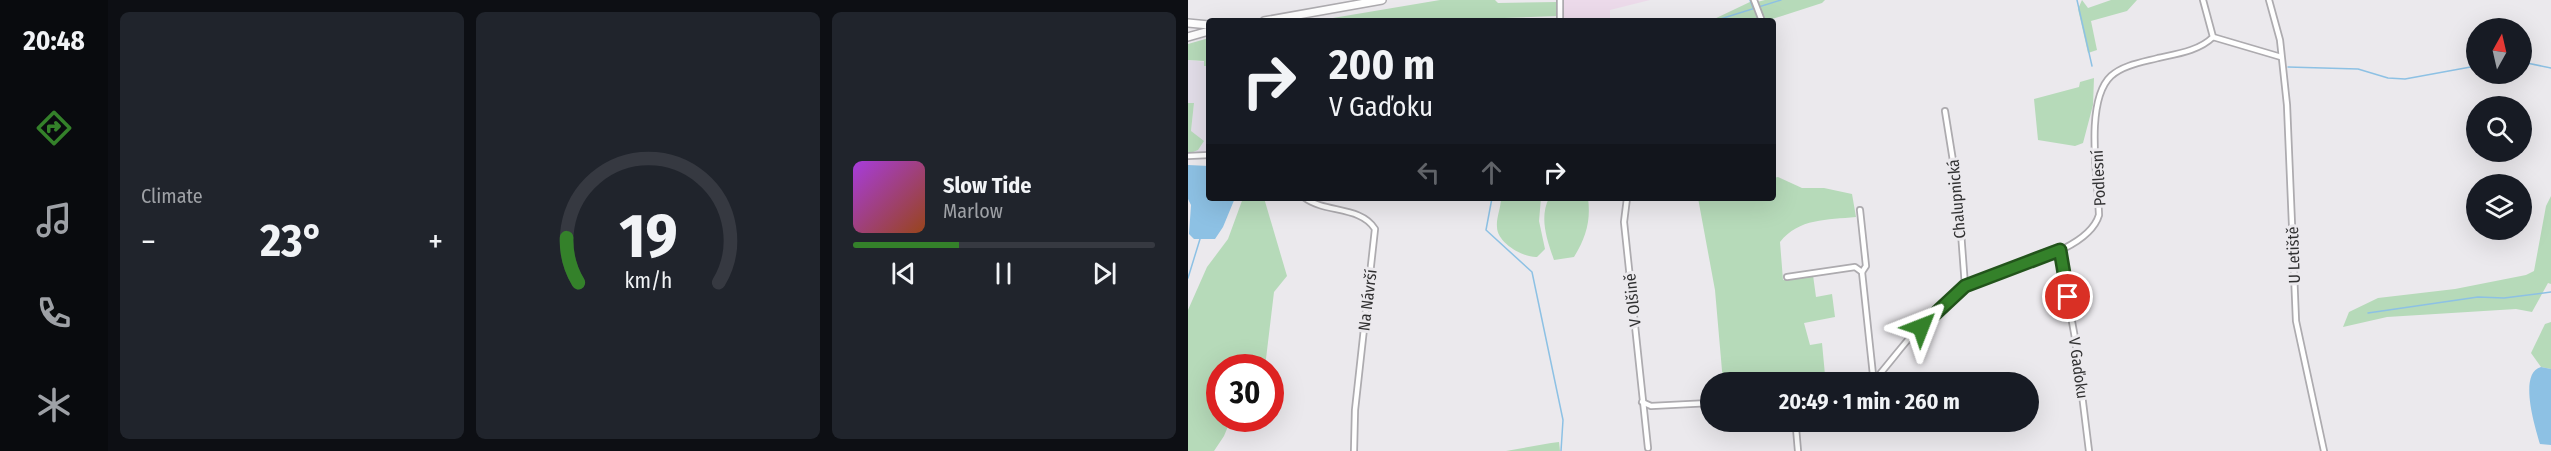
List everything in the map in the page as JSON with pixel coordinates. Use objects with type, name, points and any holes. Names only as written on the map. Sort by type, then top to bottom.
[{"type":"main road","points":[[1280,18],[1382,0]]},
{"type":"main road","points":[[1188,23],[1206,25]]},
{"type":"main road","points":[[1188,36],[1206,32]]},
{"type":"street","points":[[1560,0],[1560,18]]},
{"type":"street","points":[[1754,0],[1761,18]]},
{"type":"street","points":[[2204,0],[2213,37],[2281,57]]},
{"type":"street","name":"U Letiště","points":[[2269,0],[2280,40],[2286,105],[2296,321],[2324,451]]},
{"type":"street","name":"Podlesní","points":[[1882,372],[1934,313],[1965,286],[2060,250],[2087,235],[2096,226],[2099,215],[2095,123],[2099,98],[2110,76],[2121,69],[2203,45],[2213,37]]},
{"type":"street","name":"Chalupnická","points":[[1945,111],[1958,192],[1961,262],[1965,286]]},
{"type":"street","points":[[1188,156],[1206,155]]},
{"type":"street","name":"Na Návrší","points":[[1311,201],[1320,206],[1362,217],[1373,224],[1376,232],[1356,399],[1354,451]]},
{"type":"street","name":"V Olšině","points":[[1627,201],[1624,222],[1648,448]]},
{"type":"street","points":[[1860,210],[1866,266],[1862,273],[1872,372]]},
{"type":"street","name":"V Gaďoku","points":[[2060,250],[2075,338],[2089,451]]},
{"type":"street","points":[[1787,277],[1855,267],[1862,273]]},
{"type":"street","points":[[1642,402],[1651,406],[1700,404]]},
{"type":"street","points":[[1796,432],[1798,451]]},
{"type":"shaded area","points":[[1562,0],[1650,0],[1610,10],[1610,18],[1565,18],[1562,14]]},
{"type":"shaded area","points":[[1188,60],[1205,62],[1206,153],[1192,154],[1191,131],[1194,103],[1188,103]]},
{"type":"green space","points":[[1440,0],[1495,0],[1498,3],[1558,2],[1558,16],[1333,18]]},
{"type":"green space","points":[[1825,0],[1775,18],[1765,18],[1757,2]]},
{"type":"green space","points":[[2082,0],[2088,8],[2111,0],[2137,0],[2127,11],[2091,21],[2097,50],[2088,53],[2078,9]]},
{"type":"green space","points":[[1752,1],[1759,18],[1716,18]]},
{"type":"green space","points":[[1206,39],[1206,66],[1204,66],[1204,61],[1188,60],[1188,44]]},
{"type":"green space","points":[[2094,78],[2093,105],[2083,143],[2075,146],[2038,140],[2034,99],[2079,87],[2080,82]]},
{"type":"green space","points":[[1188,103],[1194,103],[1191,131],[1204,141],[1198,150],[1188,154]]},
{"type":"green space","points":[[1776,177],[1778,177],[1802,188],[1824,188],[1852,194],[1856,217],[1805,224],[1796,228],[1780,242],[1783,280],[1813,275],[1816,297],[1832,294],[1835,317],[1804,323],[1810,345],[1822,343],[1825,372],[1722,372],[1715,290],[1699,201],[1776,201]]},
{"type":"green space","points":[[2551,196],[2551,284],[2548,283],[2532,312],[2516,309],[2387,317],[2343,327],[2349,312],[2378,298],[2455,289],[2526,275],[2534,271],[2546,206]]},
{"type":"green space","points":[[1242,201],[1265,201],[1287,276],[1274,292],[1267,354],[1206,354],[1206,432],[1226,432],[1214,451],[1188,451],[1188,310],[1207,267],[1228,239]]},
{"type":"green space","points":[[1501,201],[1541,201],[1539,221],[1545,249],[1537,257],[1519,252],[1501,239],[1497,224]]},
{"type":"green space","points":[[1548,201],[1588,201],[1587,229],[1574,257],[1554,260],[1544,221]]},
{"type":"green space","points":[[2551,322],[2551,369],[2541,367],[2531,353],[2545,324]]},
{"type":"green space","points":[[1559,442],[1560,451],[1506,451],[1551,443]]},
{"type":"water","points":[[1188,165],[1206,166],[1206,201],[1234,201],[1223,227],[1215,239],[1194,239],[1189,234],[1191,205],[1188,199]]},
{"type":"water","points":[[2541,367],[2551,369],[2551,445],[2540,444],[2530,401],[2530,379],[2534,371]]},
{"type":"waterway","points":[[1750,0],[1753,8]]},
{"type":"waterway","points":[[1724,18],[1781,0]]},
{"type":"waterway","points":[[2077,0],[2092,66]]},
{"type":"waterway","points":[[2532,64],[2551,68]]},
{"type":"waterway","points":[[2288,67],[2358,69],[2388,78],[2405,79],[2466,68]]},
{"type":"waterway","points":[[1491,201],[1486,230],[1532,272],[1563,420],[1561,451]]},
{"type":"waterway","points":[[1188,278],[1200,239]]},
{"type":"waterway","points":[[2368,313],[2478,297],[2504,298],[2551,292]]},
{"type":"route","points":[[1921,327],[1965,286],[2060,250],[2068,297]]}]
